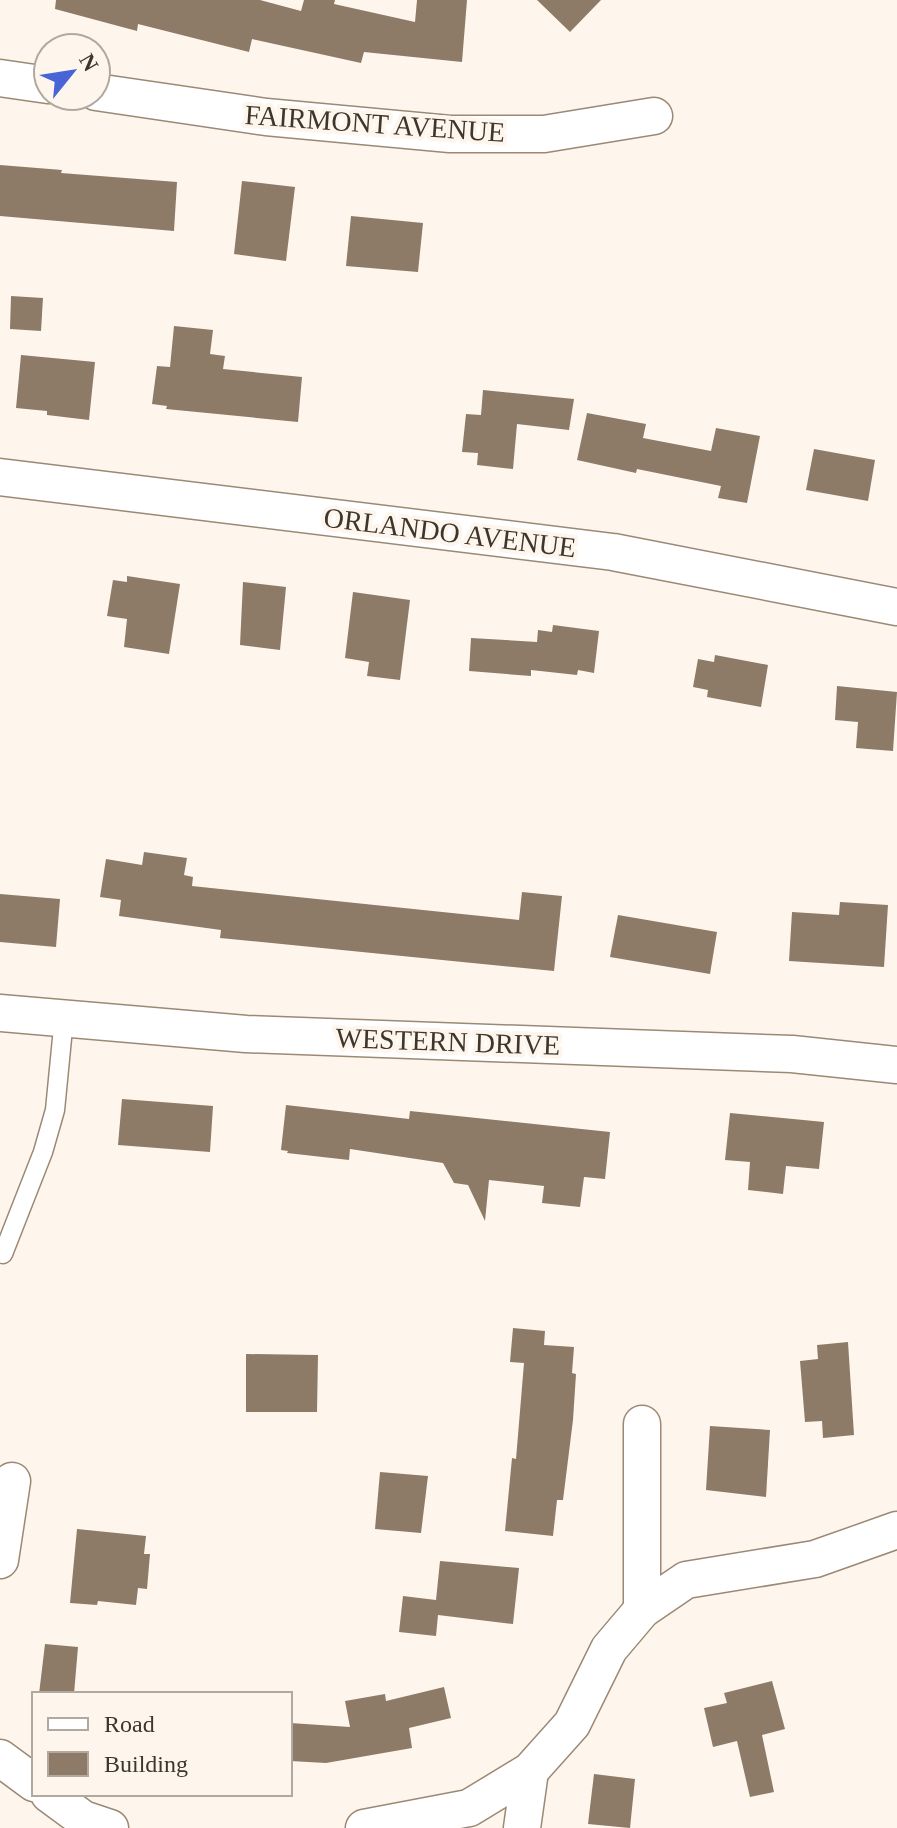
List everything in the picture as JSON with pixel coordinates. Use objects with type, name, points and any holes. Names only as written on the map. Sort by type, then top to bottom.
[{"type":"street","points":[[0,78],[32,83]]},
{"type":"street","name":"FAIRMONT AVENUE","points":[[112,94],[266,117],[450,134],[544,134],[654,116]]},
{"type":"street","name":"ORLANDO AVENUE","points":[[0,477],[613,552],[897,607]]},
{"type":"street","name":"WESTERN DRIVE","points":[[0,1013],[246,1034],[792,1054],[897,1065]]},
{"type":"street","points":[[642,1424],[642,1610]]},
{"type":"street","points":[[0,1560],[12,1481]]},
{"type":"street","points":[[364,1828],[469,1808],[530,1771],[572,1724],[609,1649],[642,1610],[686,1580],[815,1559],[897,1530]]},
{"type":"street","points":[[0,1758],[32,1782]]},
{"type":"street","points":[[522,1828],[530,1771]]},
{"type":"street","points":[[52,1796],[83,1819],[110,1828]]},
{"type":"lane","points":[[3,1254],[43,1152],[55,1110],[64,1018]]},
{"type":"building","points":[[56,0],[260,0],[301,11],[304,0],[335,0],[334,4],[415,22],[417,0],[467,0],[462,62],[364,52],[361,63],[252,39],[249,52],[138,24],[137,31],[55,9]]},
{"type":"building","points":[[537,0],[601,0],[570,32]]},
{"type":"building","points":[[0,165],[177,182],[174,231],[0,216]]},
{"type":"building","points":[[242,181],[295,187],[286,261],[234,254]]},
{"type":"building","points":[[351,216],[423,223],[418,272],[346,266]]},
{"type":"building","points":[[11,296],[43,298],[41,331],[10,329]]},
{"type":"building","points":[[174,326],[213,330],[210,354],[225,356],[223,369],[302,377],[298,422],[166,409],[167,406],[152,404],[157,366],[170,367]]},
{"type":"building","points":[[21,355],[95,362],[89,420],[16,408]]},
{"type":"building","points":[[483,390],[574,399],[569,430],[517,424],[513,469],[477,465],[478,453],[462,452],[466,414],[481,415]]},
{"type":"building","points":[[587,413],[646,424],[643,438],[711,451],[716,428],[760,436],[747,503],[718,498],[721,486],[577,460]]},
{"type":"building","points":[[814,449],[875,460],[868,501],[806,490]]},
{"type":"building","points":[[127,576],[180,584],[169,654],[124,647],[127,619],[107,616],[113,580],[127,582]]},
{"type":"building","points":[[243,582],[286,587],[280,650],[240,645]]},
{"type":"building","points":[[353,592],[410,600],[400,680],[367,676],[369,662],[345,658]]},
{"type":"building","points":[[553,625],[599,631],[594,673],[578,670],[577,675],[531,670],[531,676],[469,671],[471,638],[537,642],[538,630],[552,632]]},
{"type":"building","points":[[715,655],[768,665],[761,707],[707,697],[708,690],[693,687],[698,659],[714,662]]},
{"type":"building","points":[[837,686],[897,692],[893,751],[856,748],[858,722],[835,720]]},
{"type":"building","points":[[144,852],[187,858],[184,875],[193,877],[192,886],[519,920],[522,892],[562,896],[554,971],[220,938],[221,930],[119,916],[121,900],[100,897],[106,859],[142,865]]},
{"type":"building","points":[[0,894],[60,899],[56,947],[0,942]]},
{"type":"building","points":[[840,902],[888,905],[884,967],[789,961],[792,912],[839,915]]},
{"type":"building","points":[[618,915],[717,932],[710,974],[610,957]]},
{"type":"building","points":[[122,1099],[213,1106],[210,1152],[118,1145]]},
{"type":"building","points":[[286,1105],[409,1119],[410,1111],[610,1132],[605,1179],[584,1177],[580,1207],[542,1203],[544,1186],[489,1180],[485,1221],[468,1185],[454,1183],[443,1163],[350,1149],[349,1160],[281,1150]]},
{"type":"building","points":[[730,1113],[824,1122],[819,1169],[786,1166],[783,1194],[748,1190],[750,1162],[725,1160]]},
{"type":"building","points":[[513,1328],[545,1331],[544,1345],[574,1347],[573,1420],[563,1500],[557,1500],[553,1536],[505,1531],[512,1458],[516,1459],[524,1363],[510,1362]]},
{"type":"building","points":[[848,1342],[854,1435],[823,1438],[822,1421],[805,1422],[800,1361],[818,1359],[817,1345]]},
{"type":"building","points":[[246,1354],[318,1355],[317,1412],[246,1412]]},
{"type":"building","points":[[710,1426],[770,1430],[766,1497],[706,1490]]},
{"type":"building","points":[[380,1472],[428,1476],[421,1533],[375,1529]]},
{"type":"building","points":[[77,1529],[146,1536],[144,1554],[150,1554],[147,1589],[138,1588],[136,1605],[98,1601],[97,1605],[70,1603]]},
{"type":"building","points":[[440,1561],[519,1568],[513,1624],[438,1615],[436,1636],[399,1632],[403,1596],[436,1600]]},
{"type":"building","points":[[45,1644],[78,1647],[74,1692],[39,1692]]},
{"type":"building","points":[[772,1681],[785,1729],[762,1735],[774,1792],[750,1797],[737,1741],[713,1747],[704,1708],[727,1703],[724,1693]]},
{"type":"building","points":[[444,1687],[451,1718],[409,1728],[412,1748],[326,1763],[292,1761],[292,1723],[350,1727],[345,1701],[385,1694],[386,1701]]},
{"type":"building","points":[[594,1774],[635,1779],[630,1828],[588,1824]]}]
